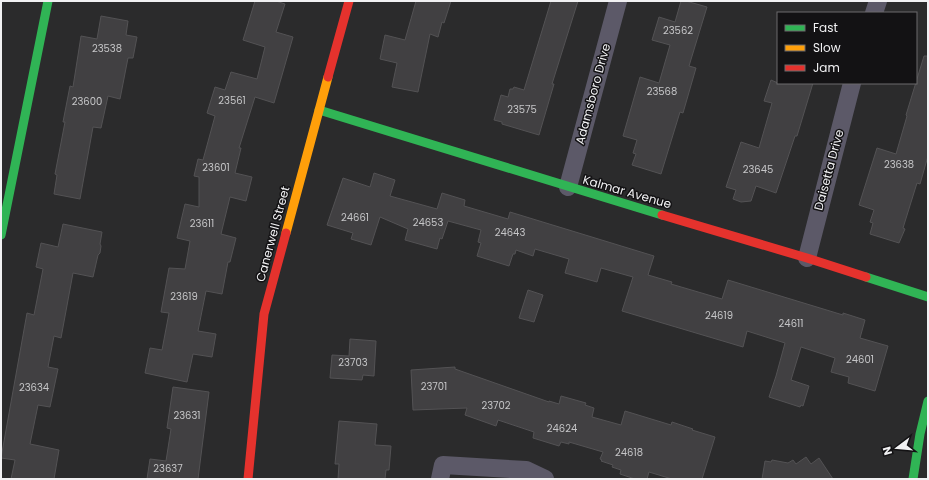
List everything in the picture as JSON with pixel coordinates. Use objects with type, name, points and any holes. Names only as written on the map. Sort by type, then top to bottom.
[{"type":"street","points":[[1,235],[48,1]]},
{"type":"street","name":"Canerwell Street","points":[[248,479],[264,314],[349,1]]},
{"type":"street","name":"Adamsboro Drive","points":[[568,187],[618,1]]},
{"type":"street","points":[[874,12],[878,1]]},
{"type":"street","name":"Daisetta Drive","points":[[807,258],[852,84]]},
{"type":"street","name":"Kalmar Avenue","points":[[319,110],[568,187],[807,258],[928,297]]},
{"type":"street","points":[[913,479],[920,434],[928,401]]},
{"type":"street","points":[[441,472],[526,470],[545,479]]},
{"type":"building","points":[[255,1],[276,1],[285,4],[276,32],[293,37],[274,103],[255,97],[239,148],[241,148],[235,173],[252,177],[246,201],[230,197],[221,234],[236,238],[230,262],[228,262],[222,294],[206,291],[198,331],[216,334],[212,357],[193,354],[187,382],[145,373],[150,348],[162,350],[169,313],[161,312],[169,268],[185,269],[190,241],[177,238],[185,204],[199,207],[199,177],[194,176],[198,159],[203,160],[215,116],[207,113],[215,87],[225,90],[231,72],[257,79],[265,47],[243,40]]},
{"type":"building","points":[[416,1],[451,1],[444,23],[442,22],[438,37],[430,34],[418,92],[392,87],[397,63],[380,59],[385,35],[405,40]]},
{"type":"building","points":[[551,1],[578,1],[552,84],[554,84],[539,135],[502,124],[502,122],[494,120],[501,95],[508,97],[510,89],[513,89],[514,87],[524,90]]},
{"type":"building","points":[[681,1],[707,7],[689,66],[696,68],[683,113],[680,112],[661,174],[632,165],[636,154],[633,153],[637,140],[623,136],[640,77],[659,83],[670,45],[652,40],[659,17],[675,22]]},
{"type":"building","points":[[101,16],[128,21],[126,35],[137,37],[133,58],[128,58],[120,99],[108,96],[101,128],[93,127],[80,199],[54,194],[57,175],[55,174],[65,122],[63,122],[70,86],[73,87],[81,36],[97,39]]},
{"type":"building","points":[[924,56],[928,56],[928,156],[920,184],[917,183],[903,228],[905,229],[899,243],[870,234],[873,223],[870,222],[874,210],[859,205],[877,148],[896,154],[907,116],[906,115],[915,84],[917,84],[917,79]]},
{"type":"building","points":[[771,80],[777,84],[813,84],[797,136],[795,136],[776,193],[756,186],[751,201],[741,202],[733,199],[736,190],[726,187],[741,142],[759,148],[772,103],[764,101]]},
{"type":"building","points":[[374,173],[395,180],[390,196],[437,209],[442,193],[465,200],[464,206],[508,219],[510,212],[654,256],[648,275],[672,282],[671,284],[722,299],[728,280],[843,315],[843,313],[865,320],[860,338],[888,346],[875,391],[848,383],[849,377],[831,372],[835,358],[801,347],[791,380],[809,386],[803,406],[801,405],[800,407],[769,397],[785,343],[747,331],[743,347],[622,311],[633,277],[601,268],[597,282],[565,273],[569,259],[535,249],[533,256],[516,250],[509,266],[477,256],[481,243],[478,242],[481,230],[448,221],[442,239],[440,238],[437,249],[405,240],[408,229],[380,217],[371,245],[351,239],[353,233],[327,225],[343,178],[370,187]]},
{"type":"building","points":[[63,224],[102,232],[100,253],[98,255],[93,277],[73,273],[61,338],[54,336],[48,367],[58,369],[50,407],[38,405],[30,444],[59,450],[54,479],[11,479],[15,460],[1,458],[27,313],[34,315],[43,269],[36,267],[41,243],[58,247]]},
{"type":"building","points":[[528,290],[543,295],[534,322],[519,318]]},
{"type":"building","points":[[350,339],[376,341],[374,376],[363,375],[362,380],[330,378],[332,355],[349,356]]},
{"type":"building","points":[[455,367],[455,369],[549,402],[559,404],[561,396],[586,403],[585,405],[594,408],[592,417],[621,425],[625,411],[671,425],[672,422],[715,437],[702,479],[672,479],[649,472],[647,479],[635,479],[620,474],[621,470],[612,467],[613,465],[601,461],[602,460],[600,459],[603,452],[569,442],[569,444],[561,442],[559,446],[533,438],[534,432],[498,420],[496,426],[465,415],[467,408],[413,410],[411,370]]},
{"type":"building","points":[[173,387],[209,392],[198,479],[147,479],[150,459],[166,461],[171,429],[167,428]]},
{"type":"building","points":[[339,421],[377,424],[375,445],[391,446],[389,470],[386,470],[385,479],[338,479],[339,464],[335,464]]},
{"type":"building","points":[[806,457],[811,464],[819,458],[833,479],[762,479],[765,461],[771,462],[772,460],[788,463],[793,460],[796,464]]},
{"type":"traffic: fast","points":[[1,235],[48,1]]},
{"type":"traffic: fast","points":[[319,110],[662,215]]},
{"type":"traffic: fast","points":[[866,277],[928,297]]},
{"type":"traffic: fast","points":[[913,479],[920,434],[928,401]]},
{"type":"traffic: slow","points":[[286,233],[328,77]]},
{"type":"traffic: jam","points":[[328,77],[349,1]]},
{"type":"traffic: jam","points":[[662,215],[866,277]]},
{"type":"traffic: jam","points":[[248,479],[264,314],[286,233]]}]
